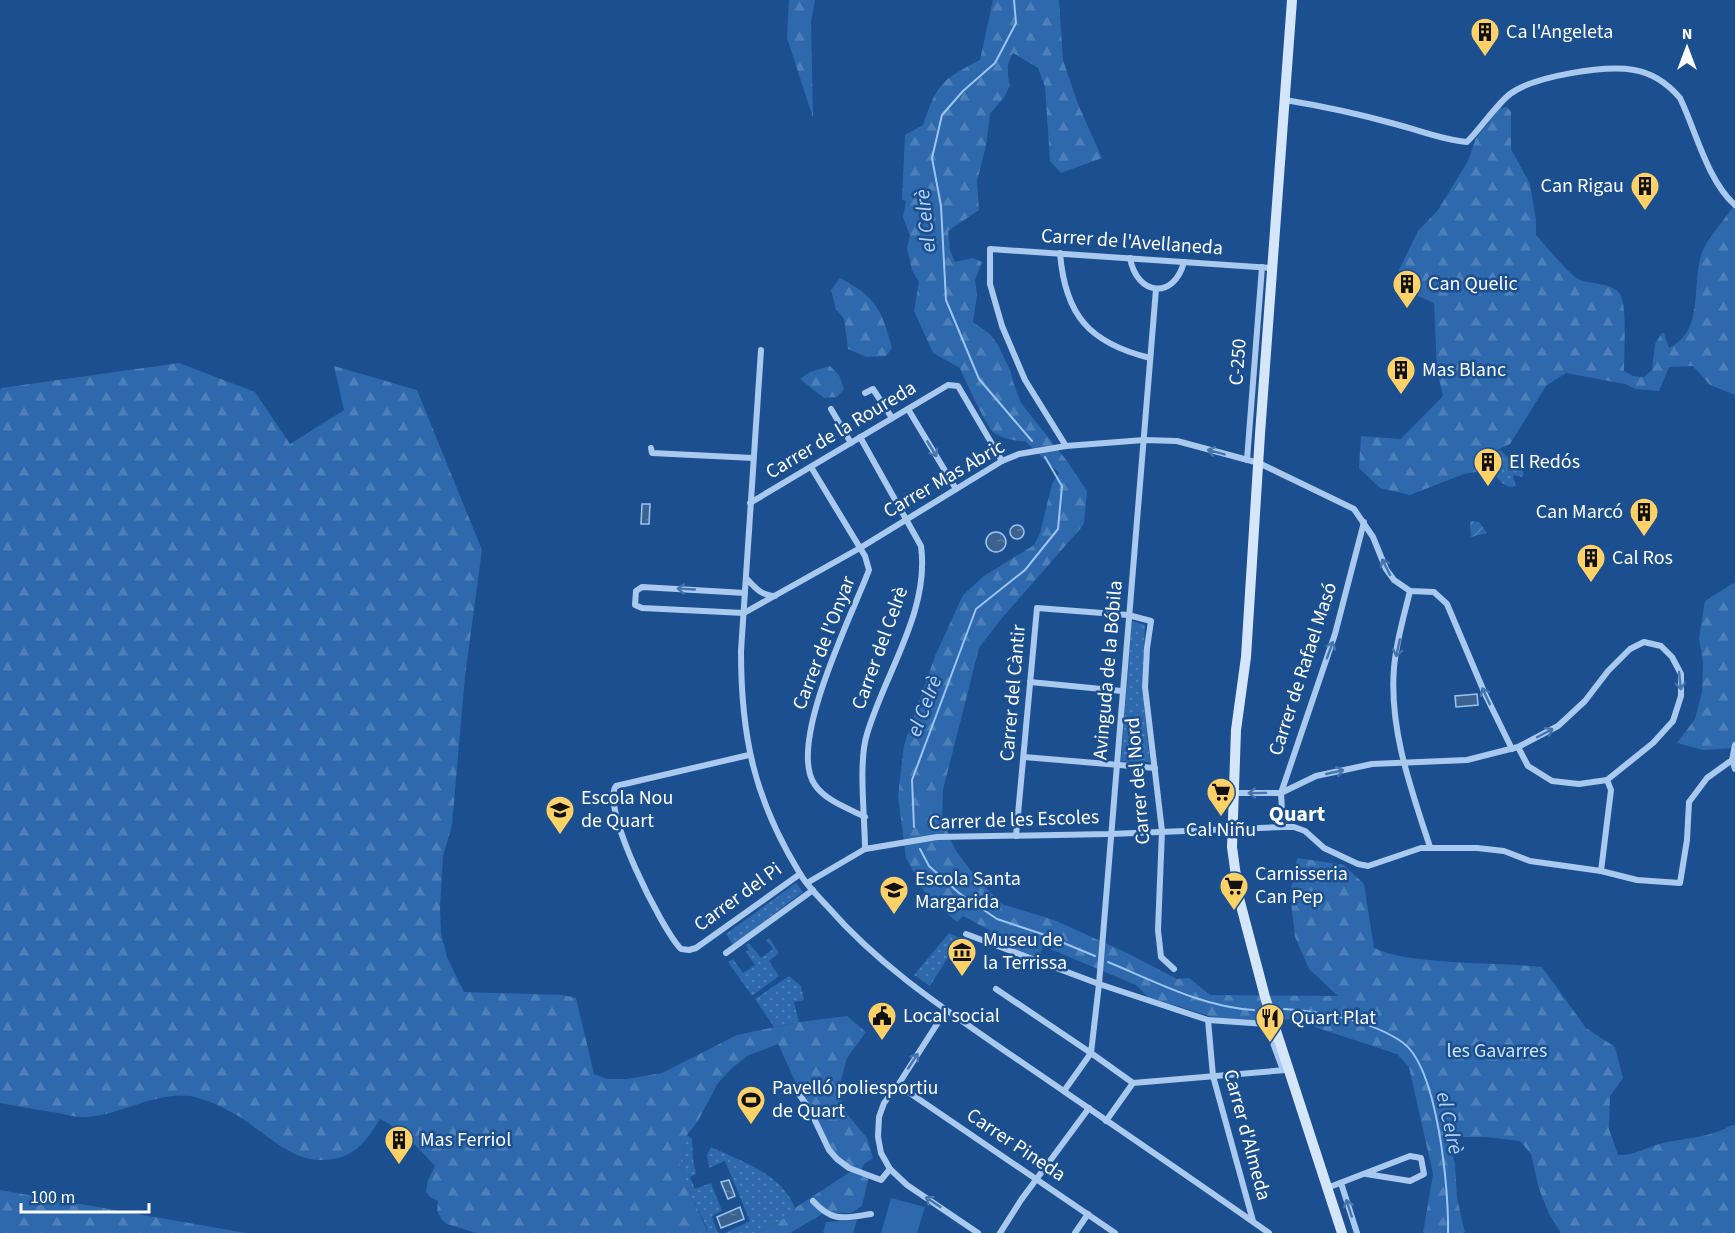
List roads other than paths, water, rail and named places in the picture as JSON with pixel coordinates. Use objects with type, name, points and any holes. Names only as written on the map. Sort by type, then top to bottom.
[{"type":"main road","name":"C-250","points":[[1292,0],[1285,100],[1267,267],[1259,463],[1246,657],[1236,730],[1232,846],[1239,898],[1265,997],[1286,1070],[1342,1233]]},
{"type":"street","points":[[1285,100],[1312,104],[1453,141],[1467,142],[1508,95],[1531,83],[1581,72],[1624,69],[1641,72],[1657,78],[1673,89],[1680,98],[1712,172],[1725,196],[1735,205]]},
{"type":"street","name":"Carrer de l'Avellaneda","points":[[1066,446],[1025,380],[1002,326],[990,284],[990,249],[1267,267]]},
{"type":"street","points":[[1060,254],[1067,295],[1084,322],[1106,342],[1123,351],[1149,358]]},
{"type":"street","points":[[1130,258],[1132,270],[1137,279],[1155,289],[1165,288],[1173,282],[1180,275],[1184,262]]},
{"type":"street","name":"C-250","points":[[1247,460],[1267,267]]},
{"type":"street","name":"Avinguda de la Bóbila","points":[[1091,1053],[1099,984],[1155,289]]},
{"type":"street","points":[[761,351],[741,651],[741,696],[749,755],[757,786],[776,830],[800,874],[848,930],[885,964],[946,1010],[1269,1233]]},
{"type":"street","name":"Carrer de la Roureda","points":[[750,502],[948,385],[958,386],[1002,461]]},
{"type":"street","points":[[865,393],[873,389],[892,418]]},
{"type":"street","points":[[831,409],[851,443]]},
{"type":"street","points":[[908,409],[956,489]]},
{"type":"street","name":"Carrer del Celrè","points":[[860,437],[921,546],[924,566],[917,606],[866,736],[863,770],[866,849]]},
{"type":"street","name":"Carrer Mas Abric","points":[[744,613],[860,548],[1002,461],[1019,454],[1066,446],[1178,441],[1259,463],[1354,509],[1364,522]]},
{"type":"street","points":[[651,448],[652,453],[753,458]]},
{"type":"street","name":"Carrer de l'Onyar","points":[[811,467],[865,556],[869,570],[817,699],[809,732],[810,776],[814,785],[827,797],[865,817]]},
{"type":"street","points":[[1233,793],[1281,793],[1316,776],[1372,764],[1467,760],[1515,748],[1558,726],[1585,701],[1608,671],[1630,649],[1644,642],[1661,646],[1672,657],[1681,674],[1681,696],[1673,720],[1653,743],[1607,780],[1580,784],[1552,781],[1528,766],[1515,748],[1485,694],[1447,604],[1434,592],[1410,591],[1394,580],[1386,569],[1364,522]]},
{"type":"street","name":"Carrer de Rafael Masó","points":[[1282,827],[1281,793],[1335,634],[1364,522]]},
{"type":"street","points":[[746,578],[765,595],[776,596]]},
{"type":"street","points":[[744,613],[642,608],[635,605],[636,591],[642,587],[745,593]]},
{"type":"street","points":[[1410,591],[1394,667],[1394,712],[1403,763],[1430,847]]},
{"type":"street","name":"Carrer del Càntir","points":[[1016,836],[1037,608],[1128,615]]},
{"type":"street","name":"Carrer del Nord","points":[[1128,615],[1151,621],[1147,648],[1146,687],[1162,831],[1158,930],[1161,957],[1174,969]]},
{"type":"street","points":[[1030,682],[1122,691]]},
{"type":"street","points":[[1735,745],[1732,760],[1735,769]]},
{"type":"street","name":"Carrer del Pi","points":[[749,755],[616,786],[612,790],[618,823],[650,899],[674,942],[681,949],[689,950],[696,948],[800,874]]},
{"type":"street","points":[[1024,757],[1155,768]]},
{"type":"street","name":"Carrer de les Escoles","points":[[807,883],[866,849],[937,837],[1110,834],[1294,827],[1305,831],[1324,849],[1368,866],[1430,847],[1478,848],[1504,851],[1530,861],[1601,871],[1637,880],[1680,883],[1687,840],[1689,802],[1707,778],[1732,760]]},
{"type":"street","points":[[1601,871],[1611,790],[1607,780]]},
{"type":"street","name":"Carrer del Pi","points":[[726,953],[813,890]]},
{"type":"street","points":[[966,934],[1099,984],[1208,1020],[1266,1024],[1286,1070],[1133,1083],[996,989]]},
{"type":"street","points":[[946,1010],[884,1103],[879,1118],[880,1152],[890,1169],[907,1185],[978,1233]]},
{"type":"street","name":"Carrer d'Almeda","points":[[1208,1020],[1213,1076],[1253,1222]]},
{"type":"street","points":[[1064,1091],[1091,1053]]},
{"type":"street","points":[[1106,1121],[1133,1083]]},
{"type":"street","name":"Carrer Pineda","points":[[898,1084],[1116,1233]]},
{"type":"street","points":[[796,1090],[810,1110],[829,1150],[837,1159],[849,1168],[881,1180],[890,1169]]},
{"type":"street","points":[[1000,1233],[1036,1179],[1089,1108]]},
{"type":"street","points":[[1328,1188],[1410,1156],[1421,1158],[1424,1174],[1410,1181],[1366,1174]]},
{"type":"street","points":[[1341,1183],[1357,1233]]},
{"type":"street","points":[[813,1201],[822,1211],[837,1218],[871,1214]]},
{"type":"street","points":[[1075,1233],[1088,1214]]},
{"type":"water","points":[[642,504],[650,504],[649,524],[641,524]]},
{"type":"water","points":[[1017,525],[1022,527],[1024,532],[1022,537],[1017,539],[1012,537],[1010,532],[1012,527]]},
{"type":"water","points":[[996,532],[1003,535],[1006,542],[1003,549],[996,552],[989,549],[986,542],[989,535]]},
{"type":"water","points":[[1477,694],[1478,705],[1456,707],[1455,696]]},
{"type":"water","points":[[729,1180],[735,1196],[728,1199],[721,1182]]},
{"type":"water","points":[[740,1207],[744,1219],[721,1228],[717,1217]]},
{"type":"waterway","name":"el Celrè","points":[[1014,0],[1016,23],[995,63],[963,91],[942,115],[932,158],[941,206],[946,300],[979,379],[1032,441]]},
{"type":"waterway","name":"el Celrè","points":[[914,827],[912,780],[976,609],[1025,570],[1058,529],[1062,486],[1045,457]]},
{"type":"waterway","name":"el Celrè","points":[[920,849],[929,866],[959,893],[997,919],[1042,934],[1095,956]]},
{"type":"waterway","name":"el Celrè","points":[[1108,962],[1197,999],[1254,1010]]},
{"type":"waterway","name":"el Celrè","points":[[1284,1009],[1345,1018],[1376,1028],[1402,1042],[1414,1055],[1425,1076],[1439,1131],[1446,1189],[1448,1233]]},
{"type":"place","name":"Ca l'Angeleta","points":[[1485,58]]},
{"type":"place","name":"Can Rigau","points":[[1645,212]]},
{"type":"place","name":"Can Quelic","points":[[1407,310]]},
{"type":"place","name":"Mas Blanc","points":[[1401,396]]},
{"type":"place","name":"El Redós","points":[[1488,488]]},
{"type":"place","name":"Can Marcó","points":[[1644,538]]},
{"type":"place","name":"Cal Ros","points":[[1591,584]]},
{"type":"place","name":"Cal Niñu","points":[[1221,818]]},
{"type":"place","name":"Escola Nou de Quart","points":[[560,836]]},
{"type":"place","name":"Carnisseria Can Pep","points":[[1234,912]]},
{"type":"place","name":"Escola Santa Margarida","points":[[894,916]]},
{"type":"place","name":"Museu de la Terrissa","points":[[962,978]]},
{"type":"place","name":"Local social","points":[[882,1042]]},
{"type":"place","name":"Quart Plat","points":[[1270,1044]]},
{"type":"place","name":"Pavelló poliesportiu de Quart","points":[[751,1126]]},
{"type":"place","name":"Mas Ferriol","points":[[399,1166]]},
{"type":"district","name":"Quart","points":[[1297,814]]},
{"type":"park label","name":"les Gavarres","points":[[1497,1051]]}]
